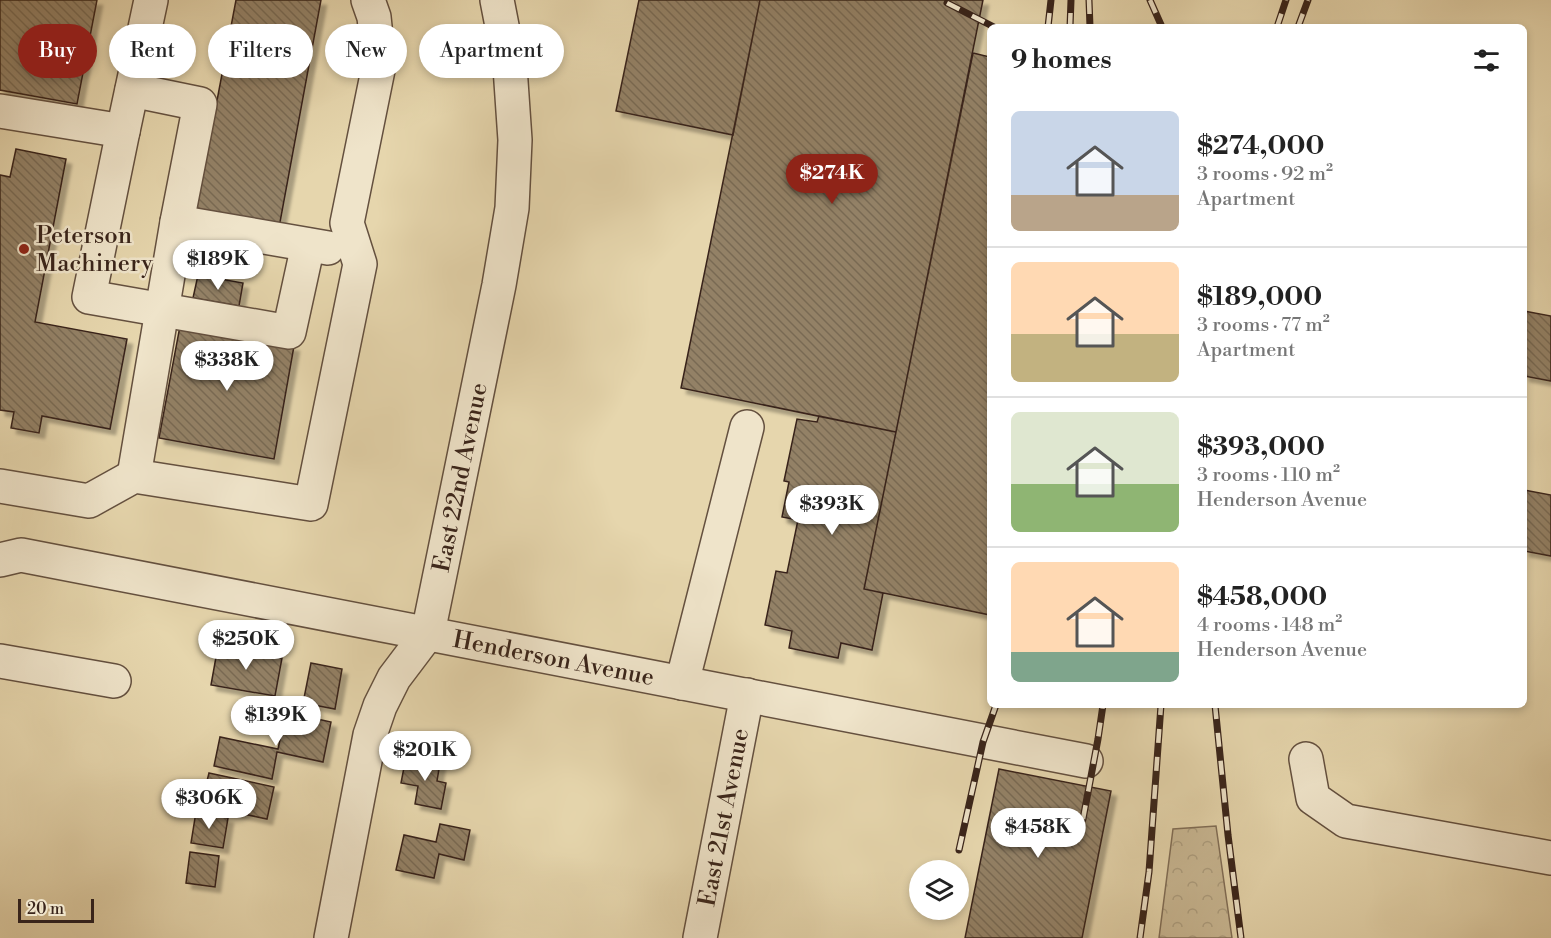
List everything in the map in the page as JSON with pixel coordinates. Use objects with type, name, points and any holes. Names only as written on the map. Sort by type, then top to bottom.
[{"type":"street","points":[[151,0],[89,297],[289,332],[308,245]]},
{"type":"street","points":[[0,486],[89,501],[134,476],[311,504],[360,264],[347,223],[379,65],[374,17],[369,0]]},
{"type":"street","name":"East 22nd Avenue","points":[[331,938],[370,735],[380,706],[394,678],[428,633],[500,285],[512,208],[515,140],[510,67],[496,0]]},
{"type":"street","points":[[132,90],[200,104],[177,222],[134,476]]},
{"type":"street","points":[[0,111],[123,131]]},
{"type":"street","points":[[177,222],[356,253]]},
{"type":"street","points":[[682,683],[747,427]]},
{"type":"street","name":"Henderson Avenue","points":[[11,558],[428,633],[1086,762]]},
{"type":"street","points":[[0,661],[114,681]]},
{"type":"street","name":"East 21st Avenue","points":[[700,938],[747,695]]},
{"type":"street","points":[[1306,759],[1313,798],[1346,821],[1551,858]]},
{"type":"green space","points":[[1216,826],[1232,938],[1159,938],[1173,829]]},
{"type":"building","points":[[0,0],[97,0],[92,24],[18,24],[18,78],[82,78],[77,104],[0,90]]},
{"type":"building","points":[[236,0],[321,0],[313,43],[313,24],[231,24]]},
{"type":"building","points":[[639,0],[760,0],[733,135],[616,111]]},
{"type":"building","points":[[760,0],[983,0],[896,432],[681,388]]},
{"type":"building","points":[[973,53],[987,56],[987,614],[864,589]]},
{"type":"building","points":[[221,78],[307,78],[278,233],[195,217]]},
{"type":"building","name":"Peterson Machinery","points":[[16,149],[66,159],[35,322],[127,339],[110,429],[42,416],[39,433],[11,428],[14,412],[0,410],[0,175],[10,177]]},
{"type":"building","points":[[198,275],[243,283],[239,306],[193,298]]},
{"type":"building","points":[[1527,312],[1551,316],[1551,381],[1527,377]]},
{"type":"building","points":[[180,326],[294,346],[274,459],[159,438]]},
{"type":"building","points":[[819,416],[896,432],[864,589],[883,593],[872,650],[841,643],[838,658],[789,648],[792,631],[765,625],[776,571],[787,573],[798,520],[782,517],[789,482],[784,481],[797,419],[817,422]]},
{"type":"building","points":[[1527,491],[1551,495],[1551,556],[1527,552]]},
{"type":"building","points":[[218,646],[282,658],[275,696],[211,685]]},
{"type":"building","points":[[311,663],[342,669],[335,709],[303,703]]},
{"type":"building","points":[[286,712],[331,722],[323,762],[277,752],[272,779],[214,766],[220,737],[278,749]]},
{"type":"building","points":[[406,757],[440,763],[437,781],[446,783],[441,809],[415,804],[418,786],[401,783]]},
{"type":"building","points":[[999,769],[1111,791],[1082,938],[965,938]]},
{"type":"building","points":[[209,773],[274,787],[267,819],[201,805]]},
{"type":"building","points":[[196,812],[228,818],[223,848],[191,843]]},
{"type":"building","points":[[440,824],[470,830],[464,860],[439,854],[434,878],[396,870],[404,835],[436,842]]},
{"type":"building","points":[[190,852],[219,856],[215,887],[186,883]]},
{"type":"railway","points":[[1048,24],[1051,0]]},
{"type":"railway","points":[[1070,24],[1071,0]]},
{"type":"railway","points":[[1089,0],[1090,24]]},
{"type":"railway","points":[[1150,0],[1161,24]]},
{"type":"railway","points":[[1278,24],[1286,0]]},
{"type":"railway","points":[[1299,24],[1308,0]]},
{"type":"railway","points":[[947,3],[988,24]]},
{"type":"railway","points":[[959,850],[983,742],[995,708]]},
{"type":"railway","points":[[1083,819],[1103,708]]},
{"type":"railway","points":[[1140,938],[1149,872],[1161,708]]},
{"type":"railway","points":[[1215,708],[1241,938]]},
{"type":"place","name":"Peterson Machinery","points":[[24,249]]}]
